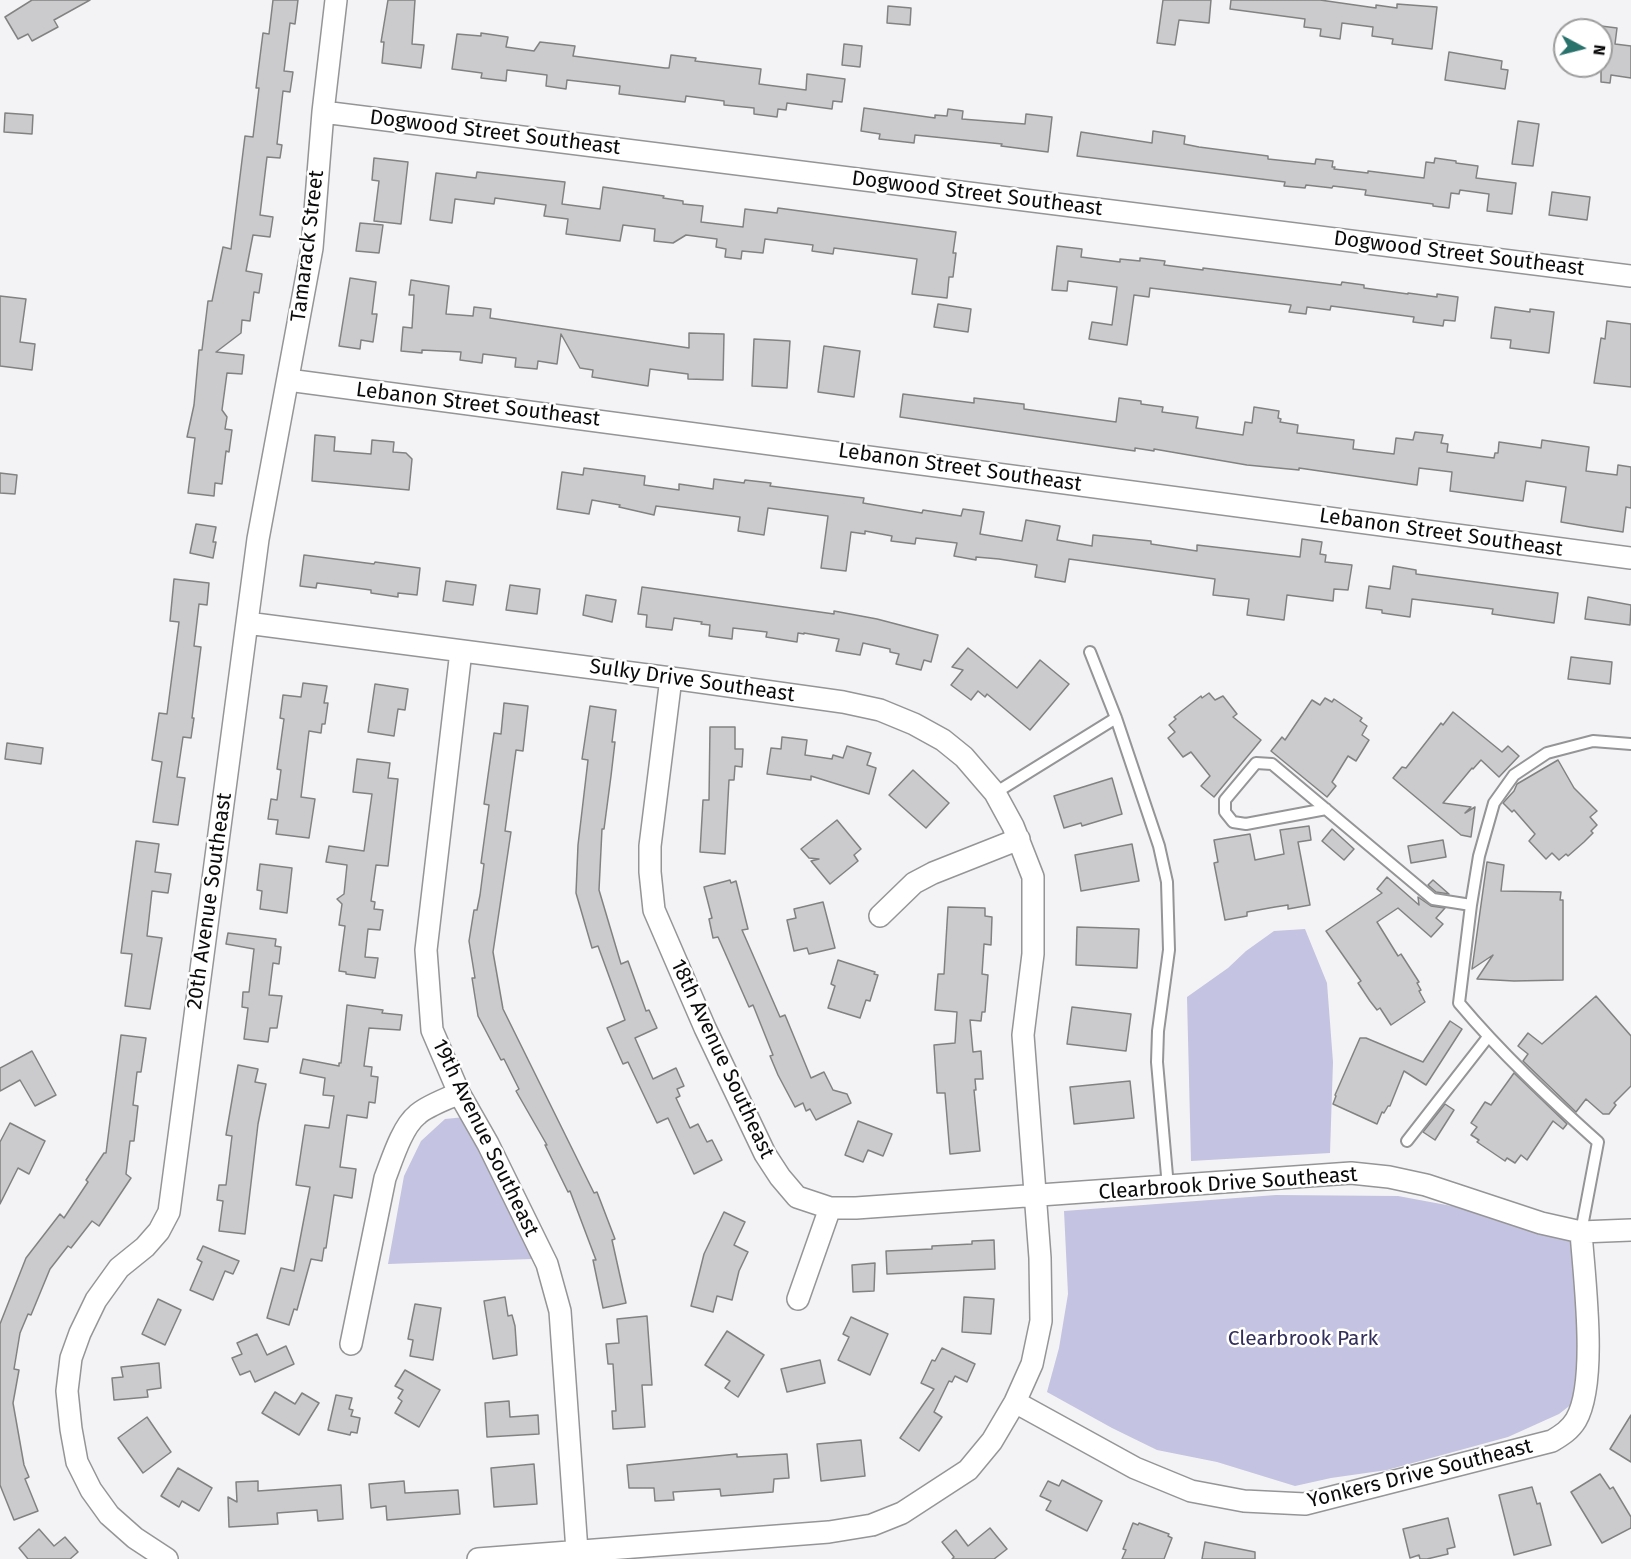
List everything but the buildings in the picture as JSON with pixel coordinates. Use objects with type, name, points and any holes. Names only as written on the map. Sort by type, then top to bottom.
[{"type":"street","name":"Tamarack Street","points":[[288,380],[312,248],[323,112],[336,0]]},
{"type":"street","name":"Dogwood Street Southeast","points":[[323,112],[1631,276]]},
{"type":"street","name":"Lebanon Street Southeast","points":[[288,380],[1631,558]]},
{"type":"street","name":"20th Avenue Southeast","points":[[167,1559],[135,1538],[109,1515],[91,1490],[78,1462],[71,1429],[67,1391],[71,1358],[96,1300],[118,1268],[152,1239],[169,1212],[258,539],[288,380]]},
{"type":"street","name":"Sulky Drive Southeast","points":[[247,623],[671,678],[843,702],[880,710],[914,724],[943,740],[964,757],[996,793],[1033,877],[1033,954],[1023,1035],[1040,1258],[1041,1321],[1032,1364],[1015,1402],[992,1441],[968,1470],[902,1513],[872,1525],[829,1532],[478,1559]]},
{"type":"street","name":"19th Avenue Southeast","points":[[461,651],[426,950],[432,1030],[459,1093],[488,1144],[547,1264],[560,1311],[576,1551]]},
{"type":"street","name":"18th Avenue Southeast","points":[[671,678],[650,846],[654,910],[705,1028],[765,1154],[780,1177],[797,1197],[830,1208],[1034,1196]]},
{"type":"street","points":[[880,916],[914,883],[933,873],[1018,839]]},
{"type":"street","points":[[351,1344],[385,1178],[393,1156],[417,1114],[459,1093]]},
{"type":"street","name":"Clearbrook Drive Southeast","points":[[1034,1196],[1351,1173],[1426,1185],[1541,1223],[1581,1232],[1631,1230]]},
{"type":"street","points":[[798,1299],[830,1208]]},
{"type":"street","name":"Yonkers Drive Southeast","points":[[1015,1402],[1135,1468],[1191,1491],[1244,1501],[1305,1504],[1552,1441],[1568,1431],[1577,1419],[1585,1395],[1588,1361],[1581,1232]]},
{"type":"lane","points":[[1090,652],[1116,718],[1159,846],[1167,882],[1169,950],[1156,1062],[1168,1187]]},
{"type":"lane","points":[[996,793],[1116,718]]},
{"type":"lane","points":[[1581,1232],[1598,1142],[1547,1096],[1488,1037],[1459,1003],[1479,856],[1494,803],[1514,775],[1547,753],[1593,741],[1631,744]]},
{"type":"lane","points":[[1326,809],[1246,824],[1233,822],[1225,812],[1225,800],[1256,763],[1272,764],[1326,809],[1433,899],[1471,905]]},
{"type":"lane","points":[[1407,1142],[1488,1037]]},
{"type":"green space","points":[[1305,929],[1327,983],[1333,1062],[1330,1153],[1191,1161],[1187,997],[1274,931]]},
{"type":"green space","points":[[465,1117],[486,1149],[532,1259],[388,1264],[404,1176],[421,1141],[445,1119]]},
{"type":"green space","name":"Clearbrook Park","points":[[1276,1195],[1398,1196],[1484,1212],[1571,1239],[1581,1377],[1577,1400],[1559,1414],[1508,1437],[1387,1470],[1295,1486],[1217,1462],[1157,1450],[1047,1392],[1059,1348],[1068,1294],[1064,1211]]}]
